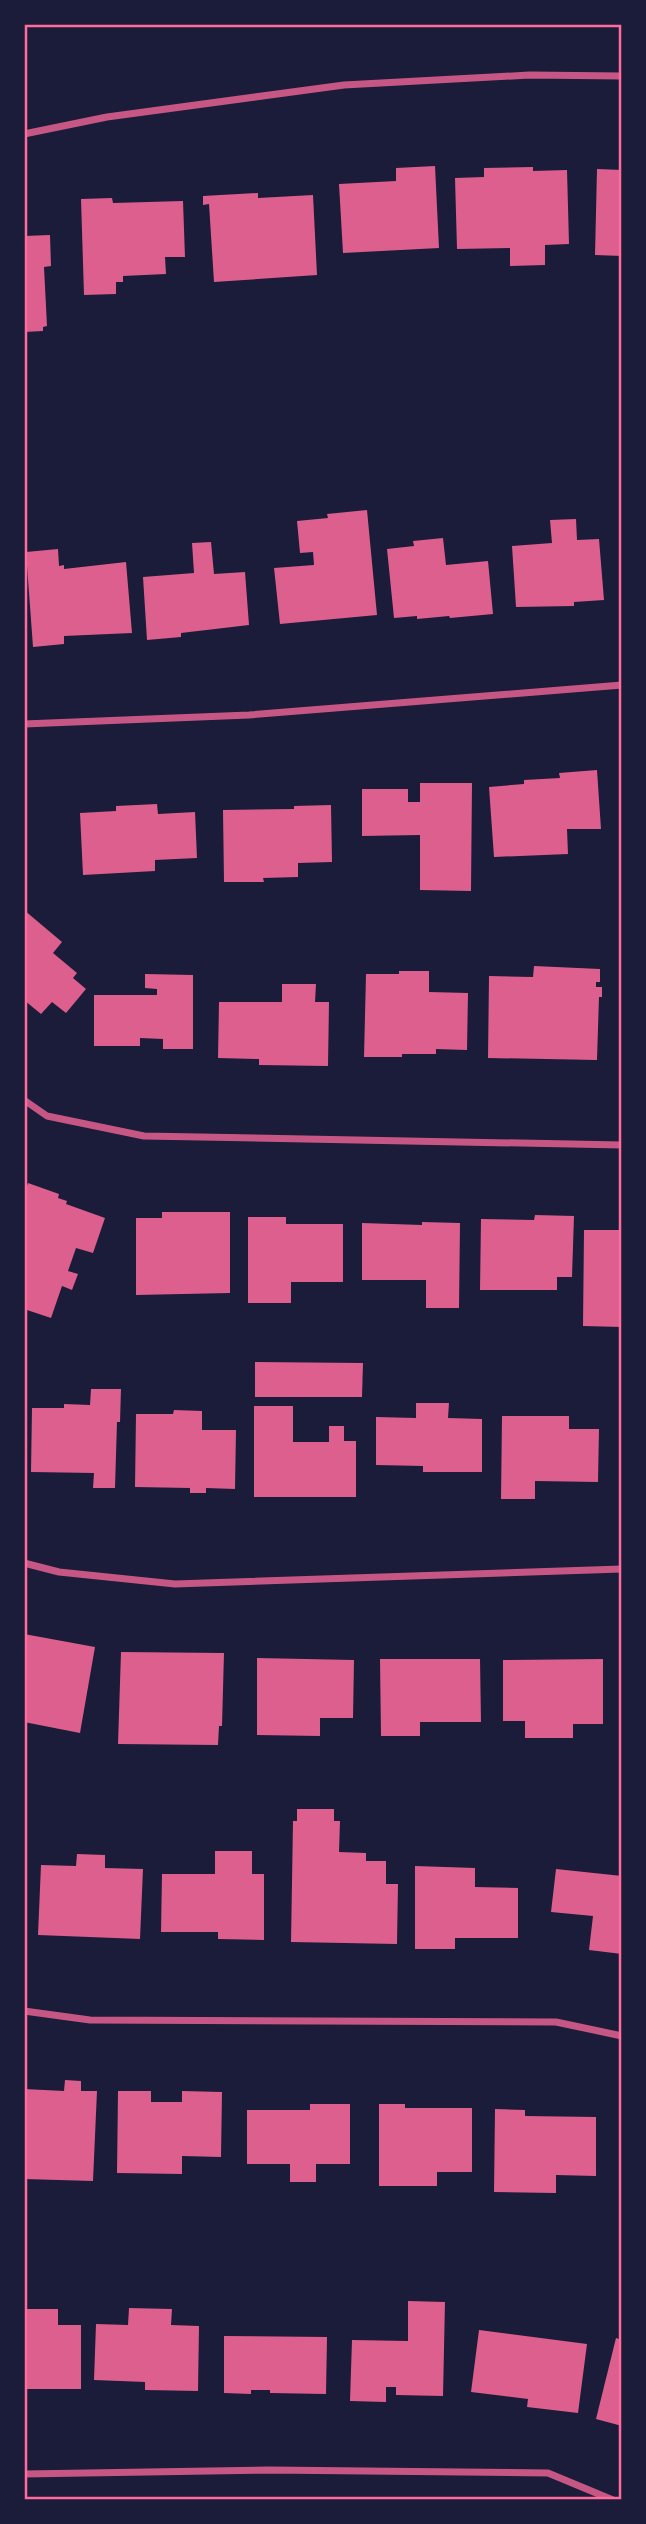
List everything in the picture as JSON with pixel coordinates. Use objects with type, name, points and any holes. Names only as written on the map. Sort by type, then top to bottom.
[{"type":"street","points":[[24,134],[107,117],[344,85],[530,75],[621,76]]},
{"type":"street","points":[[24,723],[249,715],[621,685]]},
{"type":"street","points":[[24,1100],[47,1116],[144,1136],[621,1145]]},
{"type":"street","points":[[24,1563],[59,1572],[175,1584],[621,1569]]},
{"type":"street","points":[[24,2011],[90,2020],[556,2022],[621,2036]]},
{"type":"street","points":[[24,2474],[269,2470],[548,2473],[613,2500]]},
{"type":"building","points":[[435,166],[439,248],[343,253],[339,184],[396,181],[396,168]]},
{"type":"building","points":[[533,167],[533,171],[567,170],[569,244],[545,245],[545,265],[510,266],[510,248],[457,249],[455,178],[484,177],[484,168]]},
{"type":"building","points":[[597,169],[622,170],[622,256],[595,255]]},
{"type":"building","points":[[258,193],[258,198],[313,195],[317,275],[214,282],[209,204],[203,205],[203,196]]},
{"type":"building","points":[[112,198],[113,203],[183,201],[185,257],[165,257],[166,274],[123,276],[123,282],[116,282],[116,294],[84,295],[81,199]]},
{"type":"building","points":[[50,235],[51,266],[44,267],[47,326],[43,327],[43,331],[24,332],[24,236]]},
{"type":"building","points":[[367,510],[377,615],[280,624],[274,568],[314,565],[313,552],[300,553],[297,521],[328,518],[327,514]]},
{"type":"building","points":[[576,519],[577,540],[599,539],[604,600],[574,602],[574,606],[516,607],[512,546],[552,543],[550,520]]},
{"type":"building","points":[[443,538],[446,565],[488,561],[493,614],[450,618],[394,618],[387,549],[414,546],[413,541]]},
{"type":"building","points":[[211,542],[214,574],[245,572],[249,625],[147,640],[143,577],[194,573],[192,543]]},
{"type":"building","points":[[58,549],[59,566],[64,565],[64,569],[126,562],[132,633],[64,636],[64,644],[33,647],[26,552]]},
{"type":"building","points":[[597,770],[601,829],[567,829],[568,854],[494,857],[489,787],[524,784],[524,780],[560,778],[559,773]]},
{"type":"building","points":[[420,783],[472,783],[471,891],[420,890],[420,835],[362,836],[362,789],[408,789],[408,802],[420,802]]},
{"type":"building","points":[[157,804],[158,814],[195,812],[197,858],[155,860],[155,871],[83,875],[80,813],[116,811],[116,806]]},
{"type":"building","points":[[331,805],[332,862],[298,863],[298,877],[263,878],[264,882],[224,882],[223,810],[294,809],[294,806]]},
{"type":"building","points":[[24,910],[62,942],[53,953],[77,973],[73,978],[86,989],[66,1013],[52,1002],[41,1014],[24,1000]]},
{"type":"building","points":[[534,966],[600,969],[600,982],[596,982],[596,987],[602,987],[602,997],[599,997],[597,1060],[488,1058],[489,976],[533,977]]},
{"type":"building","points":[[399,971],[429,971],[429,992],[468,993],[467,1050],[436,1049],[436,1054],[364,1057],[366,974],[399,974]]},
{"type":"building","points":[[145,974],[193,975],[193,1049],[163,1049],[163,1039],[140,1038],[140,1046],[94,1046],[94,995],[157,995],[157,989],[145,988]]},
{"type":"building","points":[[282,984],[316,984],[315,1002],[329,1002],[328,1066],[259,1065],[259,1059],[218,1058],[219,1002],[282,1002]]},
{"type":"building","points":[[28,1183],[59,1194],[58,1198],[67,1201],[66,1204],[105,1218],[93,1253],[76,1248],[68,1271],[78,1274],[72,1290],[62,1286],[51,1318],[24,1309],[24,1194]]},
{"type":"building","points":[[162,1212],[230,1212],[230,1293],[136,1295],[136,1218],[162,1218]]},
{"type":"building","points":[[535,1215],[574,1216],[572,1277],[557,1277],[557,1290],[480,1290],[481,1219],[534,1220]]},
{"type":"building","points":[[248,1217],[286,1217],[286,1224],[343,1224],[343,1282],[291,1282],[291,1303],[248,1303]]},
{"type":"building","points":[[422,1222],[460,1223],[459,1308],[426,1308],[426,1280],[362,1280],[362,1223],[422,1225]]},
{"type":"building","points":[[584,1230],[622,1230],[622,1327],[583,1326]]},
{"type":"building","points":[[255,1362],[363,1363],[362,1397],[255,1397]]},
{"type":"building","points":[[91,1389],[121,1389],[115,1488],[93,1488],[94,1473],[31,1472],[32,1408],[64,1408],[64,1404],[90,1405]]},
{"type":"building","points":[[416,1403],[449,1403],[448,1418],[482,1419],[482,1472],[423,1472],[423,1466],[376,1465],[376,1417],[416,1418]]},
{"type":"building","points":[[254,1406],[293,1406],[293,1442],[329,1442],[329,1426],[344,1426],[344,1441],[356,1441],[356,1497],[254,1497]]},
{"type":"building","points":[[174,1410],[202,1411],[202,1430],[236,1430],[235,1489],[206,1488],[206,1493],[190,1493],[190,1488],[135,1487],[136,1414],[173,1414]]},
{"type":"building","points":[[502,1416],[569,1416],[569,1429],[599,1429],[598,1482],[535,1481],[535,1499],[501,1499]]},
{"type":"building","points":[[24,1634],[95,1647],[80,1733],[24,1722]]},
{"type":"building","points":[[121,1652],[224,1653],[222,1726],[219,1726],[218,1745],[118,1744]]},
{"type":"building","points":[[257,1658],[354,1660],[353,1718],[320,1718],[320,1736],[257,1735]]},
{"type":"building","points":[[380,1659],[480,1659],[481,1722],[420,1722],[420,1736],[381,1736]]},
{"type":"building","points":[[603,1659],[603,1724],[573,1724],[573,1738],[525,1738],[525,1721],[503,1721],[503,1660]]},
{"type":"building","points":[[297,1809],[334,1809],[334,1821],[340,1821],[339,1852],[366,1853],[366,1861],[386,1861],[386,1884],[398,1884],[397,1944],[291,1942],[293,1821],[297,1821]]},
{"type":"building","points":[[215,1851],[252,1851],[252,1874],[264,1874],[264,1940],[218,1939],[218,1932],[161,1932],[162,1874],[215,1874]]},
{"type":"building","points":[[77,1854],[105,1855],[105,1868],[143,1869],[140,1939],[38,1935],[41,1865],[76,1866]]},
{"type":"building","points":[[415,1866],[475,1868],[475,1887],[518,1888],[518,1938],[455,1938],[455,1949],[415,1949]]},
{"type":"building","points":[[556,1869],[622,1876],[622,1954],[589,1950],[593,1916],[551,1912]]},
{"type":"building","points":[[65,2080],[81,2081],[81,2091],[97,2091],[93,2181],[24,2179],[24,2089],[64,2091]]},
{"type":"building","points":[[118,2091],[151,2091],[151,2102],[182,2102],[182,2091],[222,2092],[221,2157],[182,2156],[182,2174],[117,2173]]},
{"type":"building","points":[[310,2104],[350,2104],[350,2164],[316,2164],[316,2182],[290,2182],[290,2164],[247,2164],[247,2110],[310,2110]]},
{"type":"building","points":[[379,2104],[405,2104],[405,2108],[472,2108],[472,2172],[437,2172],[437,2186],[379,2186]]},
{"type":"building","points":[[495,2109],[525,2110],[525,2116],[596,2117],[596,2176],[556,2175],[556,2193],[494,2192]]},
{"type":"building","points":[[408,2301],[445,2302],[443,2396],[396,2395],[396,2387],[386,2387],[386,2402],[350,2401],[352,2340],[408,2341]]},
{"type":"building","points":[[129,2308],[172,2309],[171,2325],[199,2326],[198,2391],[145,2390],[145,2382],[94,2380],[96,2324],[128,2325]]},
{"type":"building","points":[[24,2309],[58,2309],[58,2325],[81,2325],[81,2389],[25,2389]]},
{"type":"building","points":[[479,2330],[587,2344],[578,2413],[527,2407],[528,2399],[471,2392]]},
{"type":"building","points":[[224,2336],[327,2337],[326,2394],[270,2393],[270,2390],[251,2390],[251,2394],[224,2393]]},
{"type":"building","points":[[616,2338],[622,2340],[622,2426],[596,2419]]}]
